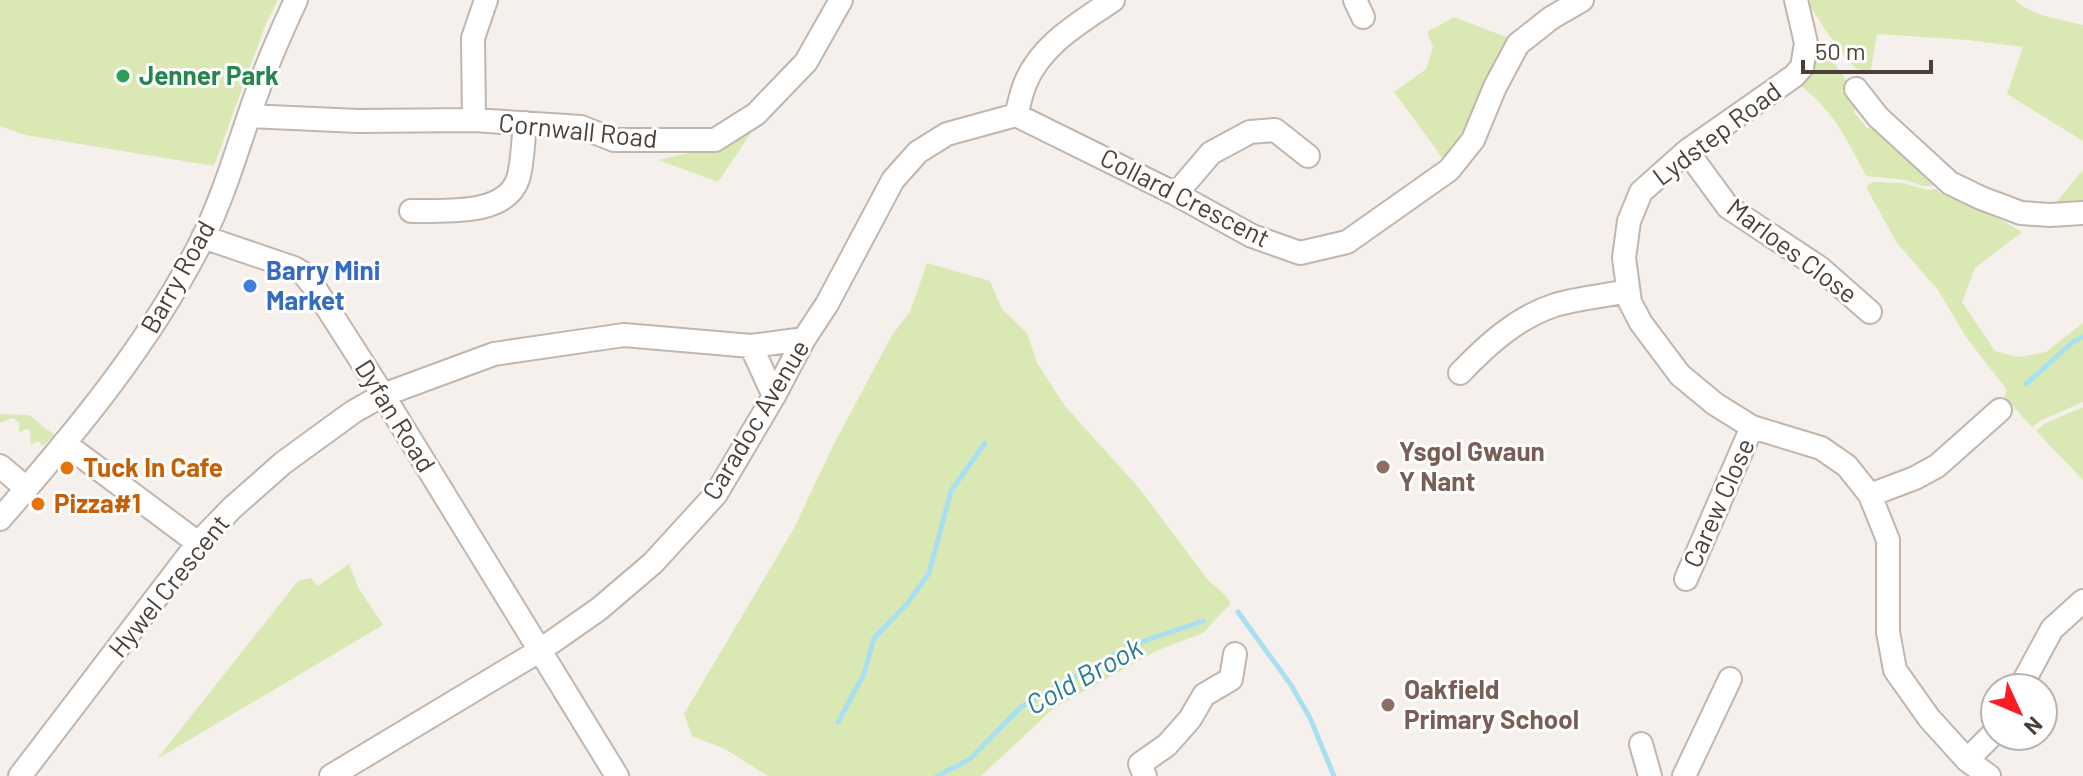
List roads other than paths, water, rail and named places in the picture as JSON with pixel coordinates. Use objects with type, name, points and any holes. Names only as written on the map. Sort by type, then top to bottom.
[{"type":"street","name":"Barry Road","points":[[0,519],[124,367],[203,237],[296,0]]},
{"type":"street","points":[[474,120],[473,38],[486,0]]},
{"type":"street","name":"Cornwall Road","points":[[249,116],[358,121],[474,120],[581,127],[614,140],[715,140],[756,114],[806,62],[841,0]]},
{"type":"street","points":[[1016,115],[1036,64],[1057,39],[1113,0]]},
{"type":"street","name":"Collard Crescent","points":[[1016,115],[1176,194],[1252,236],[1300,253],[1347,242],[1449,170],[1473,140],[1495,87],[1518,44],[1551,18],[1582,0]]},
{"type":"street","name":"Lydstep Road","points":[[1796,0],[1806,43],[1802,67],[1794,76],[1687,151],[1641,192],[1629,221],[1624,258],[1630,302],[1641,323],[1680,375],[1715,404],[1752,427],[1821,448],[1847,466],[1870,495],[1888,540],[1888,632],[1895,670],[1929,718],[1967,760],[1989,776]]},
{"type":"street","points":[[1856,89],[1878,117],[1950,183],[2021,213],[2083,213]]},
{"type":"street","name":"Caradoc Avenue","points":[[331,776],[539,651],[599,609],[653,563],[716,494],[827,304],[893,180],[918,152],[947,134],[1016,115]]},
{"type":"street","points":[[411,211],[470,209],[491,205],[512,191],[519,177],[525,123]]},
{"type":"street","points":[[1176,194],[1211,153],[1250,132],[1275,130],[1308,156]]},
{"type":"street","name":"Marloes Close","points":[[1687,151],[1728,207],[1820,268],[1870,312]]},
{"type":"street","name":"Dyfan Road","points":[[203,237],[294,268],[304,274],[314,287],[617,776]]},
{"type":"street","points":[[1460,373],[1482,350],[1521,321],[1554,306],[1628,291]]},
{"type":"street","name":"Hywel Crescent","points":[[20,776],[198,543],[283,463],[353,412],[383,395],[494,354],[624,335],[751,346],[804,339]]},
{"type":"street","points":[[751,346],[774,396]]},
{"type":"street","points":[[1870,495],[1937,466],[2000,410]]},
{"type":"street","name":"Carew Close","points":[[1686,579],[1752,427]]},
{"type":"street","points":[[64,443],[198,543]]},
{"type":"street","points":[[0,466],[26,488]]},
{"type":"street","points":[[2029,672],[2052,629],[2083,601]]},
{"type":"street","points":[[1145,776],[1140,764],[1167,745],[1190,719],[1204,695],[1231,679],[1235,654]]},
{"type":"street","points":[[1684,776],[1730,679]]},
{"type":"street","points":[[1641,744],[1650,776]]},
{"type":"street","points":[[1967,760],[1979,748]]},
{"type":"waterway","name":"Cold Brook","points":[[2026,384],[2073,342],[2083,337]]},
{"type":"waterway","points":[[838,722],[864,674],[874,638],[907,604],[929,573],[951,491],[985,443]]},
{"type":"waterway","name":"Cold Brook","points":[[1238,612],[1291,685],[1310,718],[1334,776]]},
{"type":"waterway","name":"Cold Brook","points":[[937,776],[969,760],[1021,707],[1132,645],[1203,621]]},
{"type":"place","name":"Jenner Park","points":[[123,76]]},
{"type":"place","name":"Barry Mini Market","points":[[250,286]]},
{"type":"place","name":"Ysgol Gwaun Y Nant","points":[[1383,467]]},
{"type":"place","name":"Tuck In Cafe","points":[[67,468]]},
{"type":"place","name":"Pizza#1","points":[[38,504]]},
{"type":"place","name":"Oakfield Primary School","points":[[1388,705]]}]
